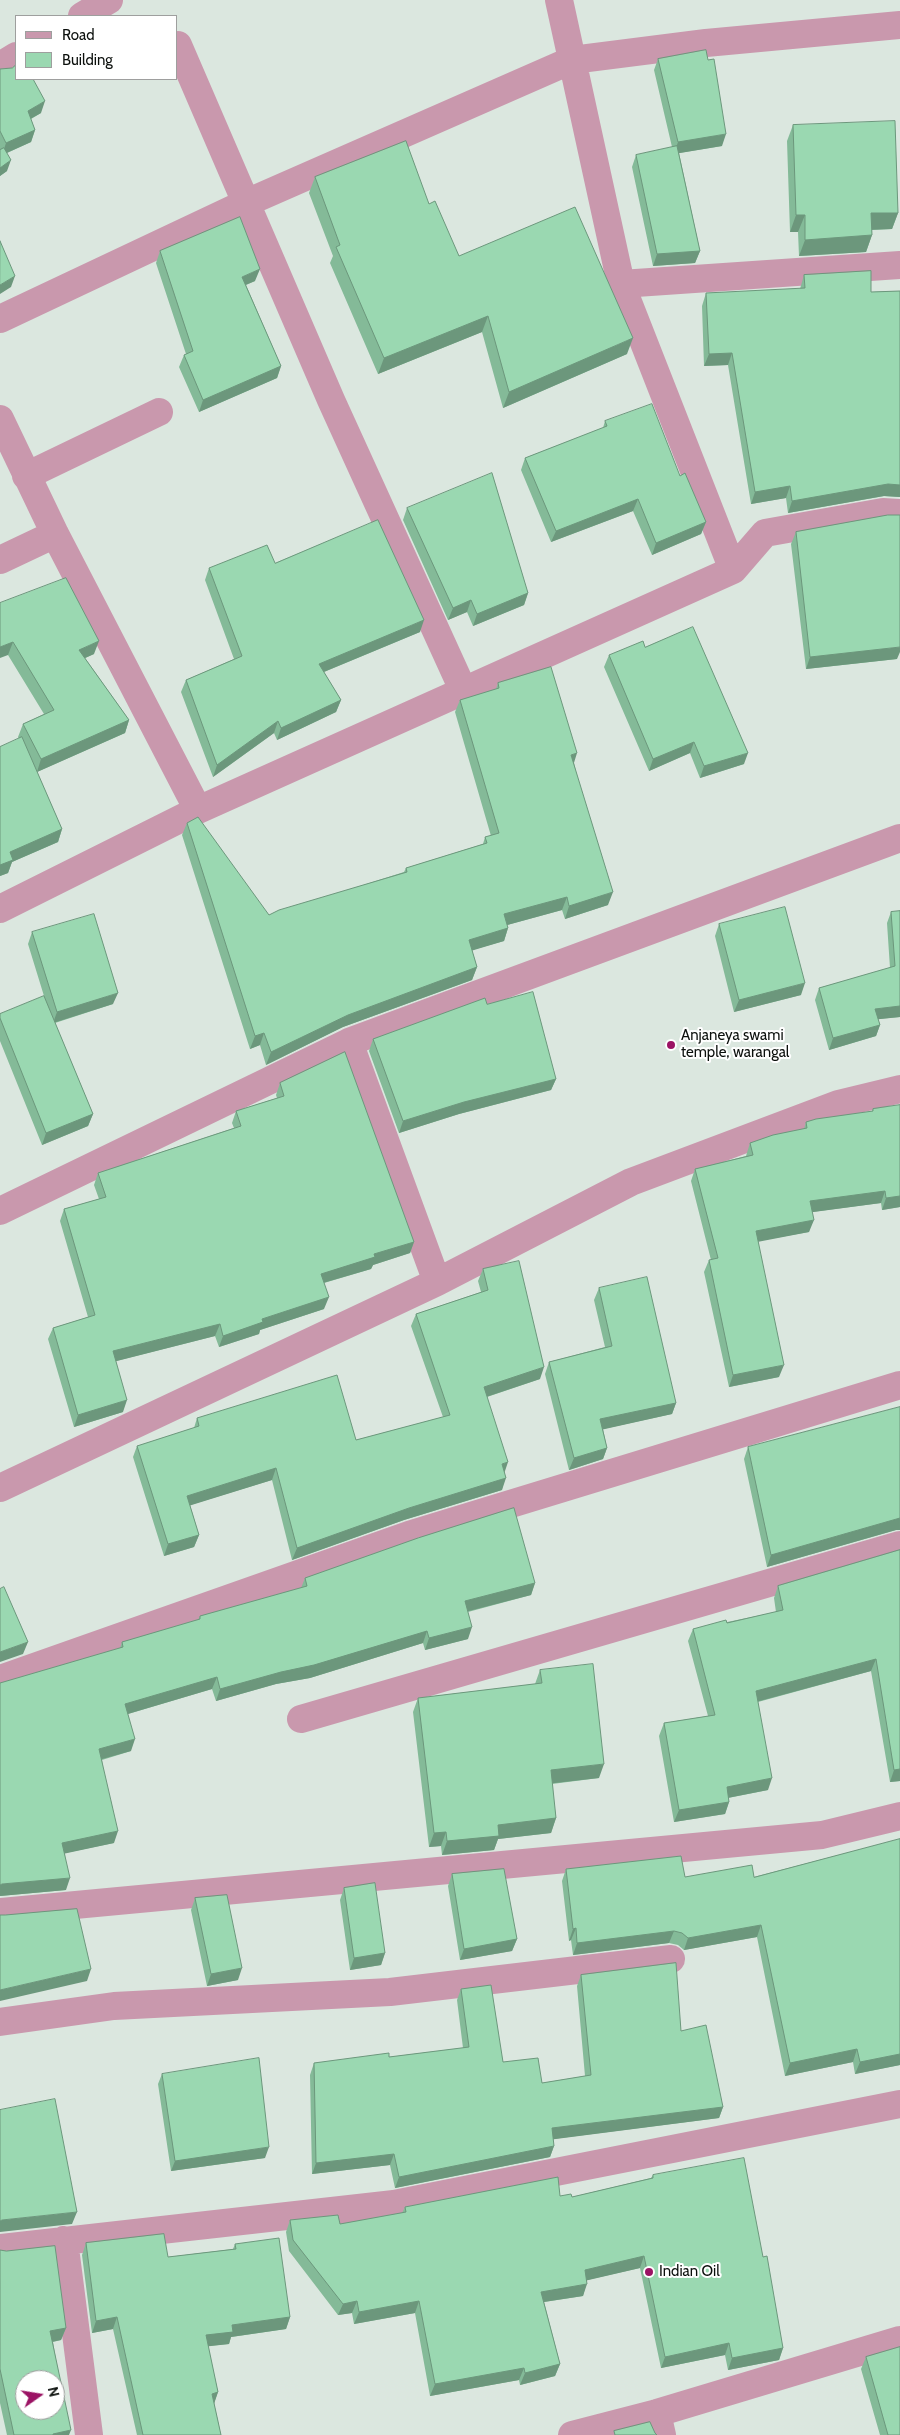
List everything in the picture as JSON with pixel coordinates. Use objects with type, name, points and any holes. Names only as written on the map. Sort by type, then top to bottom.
[{"type":"street","points":[[84,15],[109,0]]},
{"type":"street","points":[[560,0],[621,284],[733,570]]},
{"type":"street","points":[[0,319],[246,203],[572,60],[706,42],[900,26]]},
{"type":"street","points":[[178,45],[334,409],[464,692]]},
{"type":"street","points":[[0,66],[15,57]]},
{"type":"street","points":[[621,284],[900,265]]},
{"type":"street","points":[[26,476],[158,412]]},
{"type":"street","points":[[0,419],[55,534],[198,810]]},
{"type":"street","points":[[0,909],[198,810],[733,570],[764,534],[883,512],[900,513]]},
{"type":"street","points":[[0,560],[55,534]]},
{"type":"street","points":[[0,1211],[349,1042],[900,838]]},
{"type":"street","points":[[349,1042],[437,1282]]},
{"type":"street","points":[[0,1488],[437,1282],[631,1182],[838,1104],[900,1089]]},
{"type":"street","points":[[0,1679],[409,1535],[900,1385]]},
{"type":"street","points":[[300,1719],[900,1545]]},
{"type":"street","points":[[0,1912],[822,1835],[900,1816]]},
{"type":"street","points":[[0,2022],[114,2006],[390,1992],[671,1959]]},
{"type":"street","points":[[0,2248],[394,2204],[900,2104]]},
{"type":"street","points":[[64,2240],[89,2435]]},
{"type":"street","points":[[572,2435],[659,2424],[900,2340]]},
{"type":"building","points":[[706,50],[708,60],[714,59],[726,134],[678,142],[658,59]]},
{"type":"building","points":[[15,66],[15,80],[34,80],[45,101],[28,111],[35,130],[6,143],[0,131],[0,69],[12,68]]},
{"type":"building","points":[[895,121],[898,213],[871,213],[872,235],[805,240],[805,215],[796,215],[793,125]]},
{"type":"building","points":[[406,141],[429,204],[435,201],[459,256],[575,207],[633,338],[509,392],[488,316],[384,358],[336,247],[340,245],[315,177]]},
{"type":"building","points":[[677,146],[700,251],[657,254],[636,155]]},
{"type":"building","points":[[4,148],[11,160],[0,168],[0,150]]},
{"type":"building","points":[[240,217],[260,269],[242,277],[281,366],[203,400],[184,355],[193,351],[160,251]]},
{"type":"building","points":[[0,241],[15,276],[0,285]]},
{"type":"building","points":[[871,271],[871,292],[900,291],[900,485],[888,484],[792,501],[790,486],[755,492],[732,353],[709,354],[706,293],[805,288],[804,275]]},
{"type":"building","points":[[652,404],[680,476],[685,473],[706,522],[656,543],[638,499],[556,531],[525,458],[607,426],[605,421]]},
{"type":"building","points":[[492,473],[528,593],[477,614],[471,600],[453,608],[407,508]]},
{"type":"building","points":[[888,515],[900,515],[900,647],[810,657],[796,532]]},
{"type":"building","points":[[378,520],[424,620],[319,664],[341,700],[281,728],[278,721],[217,765],[186,680],[242,656],[209,568],[267,545],[275,563]]},
{"type":"building","points":[[66,578],[99,641],[79,650],[129,720],[41,759],[23,724],[54,710],[13,642],[0,647],[0,603]]},
{"type":"building","points":[[693,627],[748,753],[704,766],[694,742],[653,759],[609,655],[643,641],[645,647]]},
{"type":"building","points":[[551,667],[577,753],[571,755],[613,892],[569,906],[567,897],[504,914],[508,928],[469,940],[477,967],[348,1015],[271,1052],[264,1033],[255,1036],[187,823],[198,817],[269,915],[279,910],[407,872],[406,868],[487,843],[485,837],[499,833],[460,700],[499,688],[498,683]]},
{"type":"building","points":[[22,737],[62,829],[10,852],[13,860],[0,865],[0,747]]},
{"type":"building","points":[[785,907],[805,983],[739,1000],[719,924]]},
{"type":"building","points":[[900,911],[900,1006],[875,1009],[880,1025],[833,1038],[819,988],[895,966],[891,912]]},
{"type":"building","points":[[94,914],[118,993],[57,1012],[32,932]]},
{"type":"building","points":[[533,992],[556,1079],[464,1102],[403,1121],[373,1039],[485,998],[487,1004]]},
{"type":"building","points":[[44,996],[93,1114],[46,1133],[0,1018],[0,1014]]},
{"type":"building","points":[[345,1052],[414,1242],[374,1254],[375,1257],[321,1274],[329,1297],[262,1319],[263,1322],[223,1336],[220,1324],[113,1351],[127,1400],[78,1415],[53,1328],[95,1315],[64,1209],[106,1197],[98,1173],[241,1126],[236,1111],[284,1096],[280,1083]]},
{"type":"building","points":[[900,1105],[900,1196],[886,1198],[885,1191],[810,1201],[814,1220],[756,1231],[784,1365],[733,1375],[709,1260],[718,1258],[695,1169],[753,1155],[750,1143],[773,1135],[807,1128],[806,1122]]},
{"type":"building","points":[[519,1261],[544,1367],[484,1387],[508,1462],[502,1464],[506,1478],[409,1508],[297,1548],[276,1468],[187,1496],[199,1535],[168,1544],[137,1446],[199,1426],[197,1418],[337,1375],[356,1440],[450,1415],[416,1314],[488,1290],[483,1269]]},
{"type":"building","points":[[647,1277],[676,1403],[600,1419],[607,1448],[574,1458],[549,1362],[612,1346],[599,1288]]},
{"type":"building","points":[[900,1407],[900,1518],[771,1555],[748,1447]]},
{"type":"building","points":[[514,1508],[535,1583],[465,1601],[472,1627],[429,1638],[427,1631],[314,1665],[220,1689],[217,1677],[125,1704],[135,1739],[99,1749],[118,1831],[62,1843],[70,1878],[0,1885],[0,1683],[123,1647],[122,1642],[200,1619],[200,1616],[307,1586],[305,1578],[418,1538]]},
{"type":"building","points":[[900,1550],[900,1769],[894,1770],[876,1659],[756,1691],[772,1778],[727,1787],[729,1802],[679,1810],[664,1723],[715,1715],[693,1629],[726,1620],[727,1623],[783,1610],[778,1586]]},
{"type":"building","points":[[4,1587],[28,1642],[0,1652],[0,1589]]},
{"type":"building","points":[[593,1664],[604,1764],[551,1770],[556,1818],[498,1825],[499,1836],[447,1841],[446,1832],[434,1833],[418,1698],[542,1683],[540,1670]]},
{"type":"building","points":[[900,1839],[900,2054],[860,2062],[857,2049],[790,2063],[761,1925],[688,1938],[682,1933],[674,1931],[577,1943],[576,1928],[573,1929],[566,1869],[681,1856],[685,1877],[752,1865],[754,1877]]},
{"type":"building","points":[[504,1869],[517,1939],[464,1949],[452,1874]]},
{"type":"building","points":[[375,1883],[385,1953],[354,1958],[344,1888]]},
{"type":"building","points":[[227,1895],[242,1968],[211,1974],[195,1898]]},
{"type":"building","points":[[77,1909],[91,1969],[0,1990],[0,1915]]},
{"type":"building","points":[[676,1963],[681,2031],[706,2025],[723,2107],[552,2128],[554,2146],[399,2177],[394,2154],[316,2163],[314,2063],[389,2053],[389,2057],[469,2047],[461,1989],[491,1985],[503,2062],[538,2058],[542,2083],[591,2075],[581,1975]]},
{"type":"building","points":[[259,2058],[269,2147],[175,2161],[162,2074]]},
{"type":"building","points":[[55,2099],[77,2212],[0,2221],[0,2110]]},
{"type":"building","points":[[744,2158],[763,2257],[767,2256],[783,2348],[732,2358],[729,2343],[665,2357],[644,2256],[585,2270],[587,2284],[541,2292],[560,2364],[525,2373],[524,2368],[435,2384],[419,2301],[359,2312],[357,2301],[343,2304],[293,2240],[290,2220],[338,2215],[340,2224],[406,2212],[405,2207],[558,2177],[560,2196],[571,2194],[572,2197],[653,2178],[653,2175]]},
{"type":"building","points":[[164,2234],[168,2257],[236,2249],[235,2244],[279,2238],[290,2317],[232,2325],[233,2332],[206,2335],[218,2392],[212,2394],[221,2435],[143,2435],[117,2317],[96,2321],[86,2243]]},
{"type":"building","points":[[55,2246],[66,2328],[50,2331],[58,2370],[15,2370],[15,2420],[65,2420],[65,2402],[71,2430],[53,2435],[14,2435],[0,2369],[0,2250]]},
{"type":"building","points":[[900,2347],[900,2435],[888,2435],[866,2357]]},
{"type":"building","points":[[650,2422],[657,2435],[615,2435],[614,2431]]},
{"type":"place","name":"Anjaneya swami temple, warangal","points":[[671,1045]]},
{"type":"place","name":"Indian Oil","points":[[649,2272]]}]
